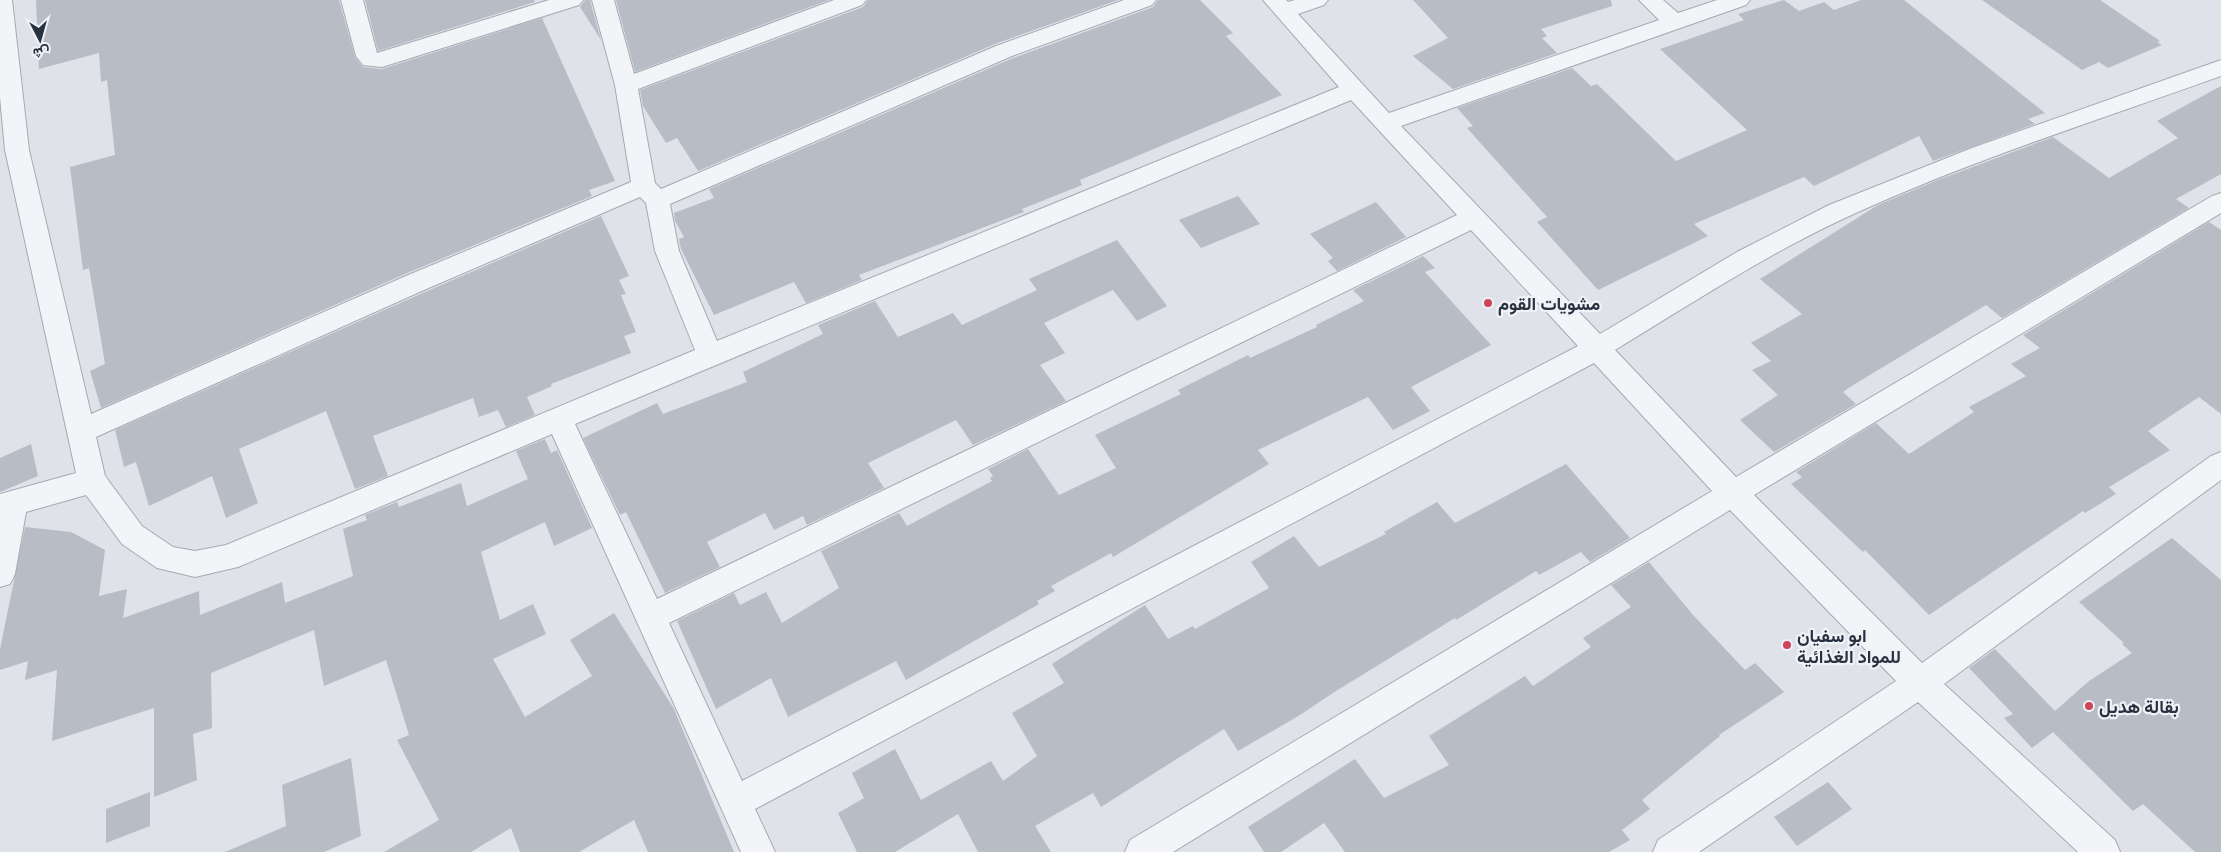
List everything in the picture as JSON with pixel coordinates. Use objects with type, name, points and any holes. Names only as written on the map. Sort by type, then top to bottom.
[{"type":"street","points":[[1,0],[17,150],[92,481],[132,535],[167,559],[196,564],[228,558],[560,420],[710,355],[1354,89]]},
{"type":"street","points":[[352,0],[367,56],[371,60],[382,60],[572,0]]},
{"type":"street","points":[[603,0],[667,251],[710,355]]},
{"type":"street","points":[[626,85],[855,0]]},
{"type":"street","points":[[81,431],[424,279],[651,193],[1004,51],[1145,0]]},
{"type":"street","points":[[1279,5],[1317,0]]},
{"type":"street","points":[[1650,0],[1675,22]]},
{"type":"street","points":[[1385,123],[1739,0]]},
{"type":"street","points":[[1279,5],[1385,123],[1733,493],[1920,683],[2103,852]]},
{"type":"street","points":[[735,802],[1598,348],[1733,264],[1838,212],[1952,165],[2221,68]]},
{"type":"street","points":[[1142,852],[1733,493],[2221,202]]},
{"type":"street","points":[[651,617],[1474,218]]},
{"type":"street","points":[[560,420],[758,852]]},
{"type":"street","points":[[1670,852],[1920,683],[2221,464]]},
{"type":"street","points":[[0,574],[7,505],[92,481]]},
{"type":"building","points":[[36,0],[339,0],[355,57],[363,67],[382,69],[542,18],[615,181],[589,190],[592,196],[405,274],[101,408],[90,371],[105,364],[89,268],[83,270],[70,167],[115,155],[107,80],[101,82],[99,53],[39,69]]},
{"type":"building","points":[[365,0],[534,0],[535,2],[378,51]]},
{"type":"building","points":[[585,0],[590,0],[601,40],[580,7]]},
{"type":"building","points":[[616,0],[829,0],[635,72]]},
{"type":"building","points":[[868,0],[1118,0],[995,44],[698,171],[677,138],[666,143],[643,106],[640,90],[863,7]]},
{"type":"building","points":[[1158,0],[1200,0],[1233,33],[1226,36],[1282,95],[1080,180],[1082,185],[1022,209],[1024,212],[859,275],[862,280],[806,303],[794,282],[714,315],[681,249],[679,239],[684,237],[675,221],[674,213],[714,198],[709,189],[1013,58],[1153,7]]},
{"type":"building","points":[[1413,0],[1611,0],[1612,6],[1541,29],[1547,36],[1542,38],[1557,53],[1453,89],[1413,56],[1448,38]]},
{"type":"building","points":[[1784,0],[1799,11],[1824,2],[1834,10],[1861,0],[1904,0],[2045,113],[2028,119],[2035,124],[1933,161],[1919,136],[1814,186],[1804,177],[1694,224],[1708,236],[1598,290],[1537,222],[1547,217],[1467,128],[1473,126],[1457,108],[1572,68],[1591,86],[1597,84],[1676,161],[1747,130],[1660,49],[1744,20],[1738,14]]},
{"type":"building","points":[[1982,0],[2100,0],[2160,41],[2157,42],[2162,45],[2108,68],[2099,62],[2082,70]]},
{"type":"building","points":[[2221,86],[2221,174],[2176,199],[2189,208],[2002,318],[1986,305],[1850,387],[1843,392],[1856,404],[1774,452],[1740,420],[1778,395],[1752,370],[1771,361],[1751,343],[1802,314],[1760,279],[1878,205],[1938,180],[2053,137],[2109,178],[2178,138],[2157,121]]},
{"type":"building","points":[[1238,196],[1260,224],[1201,248],[1179,220]]},
{"type":"building","points":[[1376,202],[1406,237],[1337,271],[1328,261],[1333,258],[1310,234]]},
{"type":"building","points":[[601,216],[629,276],[619,280],[626,294],[621,295],[636,332],[624,336],[631,353],[551,384],[552,386],[527,397],[535,415],[506,427],[498,410],[479,417],[473,398],[373,436],[388,476],[355,489],[326,411],[239,449],[258,503],[226,518],[212,476],[149,506],[136,462],[124,467],[115,430]]},
{"type":"building","points":[[2209,222],[2221,230],[2221,414],[2199,397],[2148,431],[2170,450],[2109,487],[2116,494],[2085,513],[2083,511],[1929,615],[1865,550],[1863,552],[1791,484],[1802,477],[1796,472],[1876,423],[1909,454],[1974,412],[1969,407],[2026,376],[2011,364],[2040,348],[2023,335]]},
{"type":"building","points":[[1117,240],[1167,306],[1137,321],[1113,290],[1044,323],[1065,353],[1040,365],[1066,401],[973,445],[956,420],[868,463],[884,488],[807,525],[803,516],[774,530],[765,513],[707,542],[720,567],[665,593],[626,512],[620,515],[583,438],[657,403],[663,414],[747,382],[743,372],[823,334],[818,325],[875,301],[898,337],[953,313],[962,325],[1037,290],[1029,279]]},
{"type":"building","points":[[1423,256],[1435,268],[1425,272],[1491,345],[1411,387],[1430,411],[1393,430],[1368,397],[1258,450],[1269,464],[1113,557],[1111,553],[1051,586],[1055,591],[1037,601],[1039,604],[906,680],[896,661],[788,717],[771,678],[716,709],[677,621],[734,593],[740,605],[766,592],[782,623],[839,588],[821,551],[899,513],[907,526],[992,481],[990,478],[993,476],[988,469],[1028,449],[1059,495],[1116,468],[1095,435],[1181,394],[1178,390],[1248,355],[1250,358],[1317,327],[1316,325],[1364,301],[1353,290]]},
{"type":"building","points":[[545,439],[551,453],[557,450],[592,528],[554,546],[545,522],[481,552],[500,620],[533,604],[546,634],[493,659],[525,717],[592,676],[570,640],[614,613],[674,709],[734,852],[648,852],[634,820],[579,852],[520,852],[511,828],[471,852],[384,852],[439,820],[397,740],[409,735],[386,660],[324,686],[314,630],[211,673],[212,728],[193,734],[197,780],[154,797],[154,708],[52,741],[57,670],[25,680],[28,661],[0,670],[0,649],[25,527],[71,532],[105,550],[99,596],[127,589],[123,618],[199,591],[200,615],[282,582],[285,603],[353,576],[343,529],[367,520],[365,515],[397,502],[399,507],[461,483],[467,506],[528,479],[516,451]]},
{"type":"building","points":[[31,444],[38,476],[0,492],[0,458]]},
{"type":"building","points":[[1566,464],[1630,538],[1590,562],[1581,552],[1539,575],[1536,571],[1456,620],[1455,618],[1300,715],[1238,751],[1224,729],[1101,807],[1093,793],[1035,826],[1051,852],[978,852],[958,814],[895,852],[857,852],[838,813],[864,798],[852,773],[895,749],[921,800],[991,761],[1003,781],[1037,756],[1012,713],[1064,683],[1052,664],[1145,605],[1168,639],[1193,626],[1195,629],[1269,588],[1251,562],[1294,536],[1319,567],[1386,534],[1384,532],[1437,502],[1455,523]]},
{"type":"building","points":[[2172,538],[2221,580],[2221,852],[2195,852],[2143,804],[2133,811],[2053,732],[2032,748],[2004,718],[2013,714],[1969,668],[1995,649],[2055,711],[2089,681],[2132,653],[2122,644],[2124,643],[2079,602]]},
{"type":"building","points":[[1649,562],[1693,615],[1745,670],[1755,663],[1784,692],[1719,735],[1642,800],[1650,809],[1622,830],[1630,840],[1609,852],[1345,852],[1324,823],[1281,852],[1264,852],[1248,827],[1355,759],[1384,798],[1449,765],[1429,736],[1525,676],[1533,686],[1591,647],[1583,638],[1631,607],[1611,585]]},
{"type":"building","points":[[351,758],[361,836],[324,852],[225,852],[286,826],[282,785]]},
{"type":"building","points":[[1828,782],[1852,809],[1797,846],[1774,817]]},
{"type":"building","points":[[150,792],[150,826],[106,843],[106,809]]},
{"type":"place","name":"مشويات القوم","points":[[1488,303]]},
{"type":"place","name":"ابو سفيان للمواد الغذائية","points":[[1787,645]]},
{"type":"place","name":"بقالة هديل","points":[[2089,706]]}]
